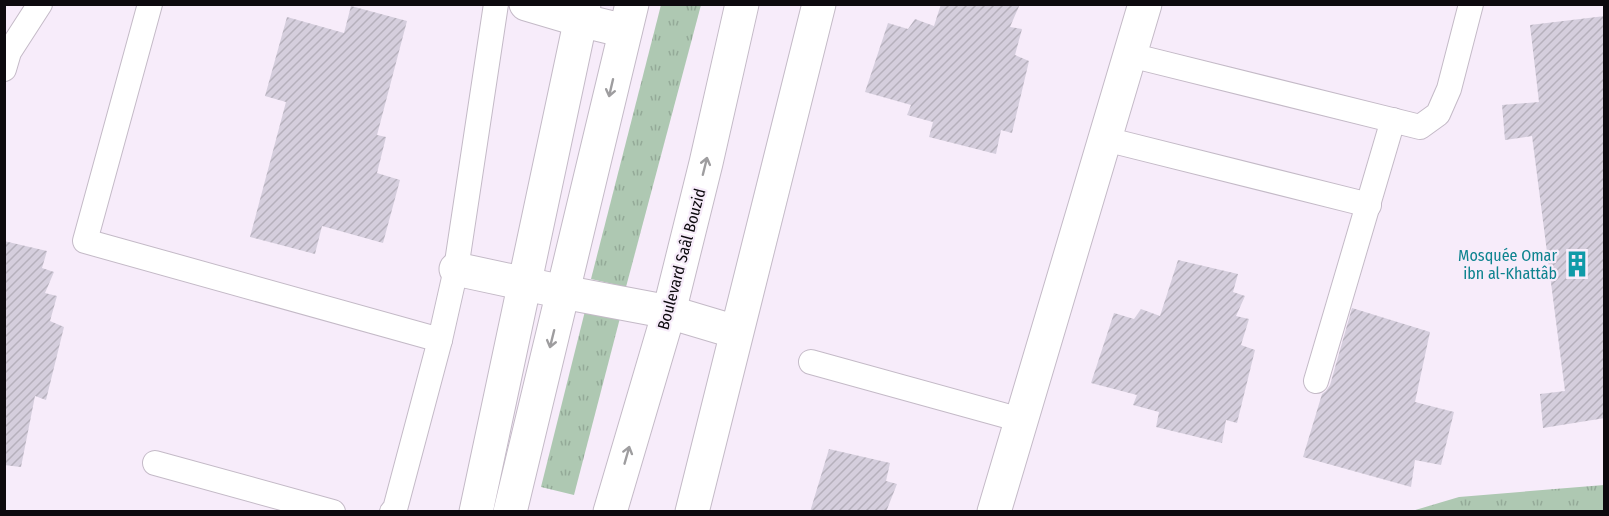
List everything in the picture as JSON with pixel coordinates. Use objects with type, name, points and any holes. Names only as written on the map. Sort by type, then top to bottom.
[{"type":"street","points":[[510,512],[628,18],[526,4]]},
{"type":"street","name":"Boulevard Saâl Bouzid","points":[[610,512],[669,312],[742,4]]},
{"type":"street","points":[[692,512],[819,4]]},
{"type":"street","points":[[994,512],[1144,4]]},
{"type":"street","points":[[476,512],[582,12]]},
{"type":"street","points":[[456,268],[563,292],[669,312],[736,332]]},
{"type":"lane","points":[[4,69],[9,52],[40,4]]},
{"type":"lane","points":[[150,4],[85,241],[440,339]]},
{"type":"lane","points":[[392,512],[395,509],[440,339],[456,268],[496,4]]},
{"type":"lane","points":[[1130,55],[1420,127],[1438,114],[1449,89],[1471,4]]},
{"type":"lane","points":[[1316,381],[1393,120]]},
{"type":"lane","points":[[1105,139],[1369,205]]},
{"type":"lane","points":[[811,362],[1021,420]]},
{"type":"lane","points":[[155,463],[333,512]]},
{"type":"green space","points":[[661,5],[701,5],[626,287],[591,279]]},
{"type":"green space","points":[[585,311],[620,318],[574,495],[541,487]]},
{"type":"green space","points":[[1604,485],[1604,511],[1412,511],[1459,497]]},
{"type":"building","points":[[941,4],[1020,4],[1010,27],[1022,29],[1015,55],[1029,61],[1012,133],[1001,130],[996,154],[929,137],[933,122],[907,115],[911,105],[865,92],[888,23],[908,29],[915,19],[934,26]]},
{"type":"building","points":[[351,6],[407,21],[377,135],[386,137],[377,173],[400,180],[383,243],[322,226],[315,254],[250,237],[286,102],[265,96],[287,17],[344,33]]},
{"type":"building","name":"Mosquée Omar ibn al-Khattâb","points":[[1605,16],[1605,418],[1543,428],[1540,394],[1565,391],[1532,136],[1505,140],[1502,105],[1539,102],[1530,25]]},
{"type":"building","points":[[4,241],[47,251],[42,268],[54,272],[45,293],[57,296],[50,321],[64,327],[46,400],[35,396],[21,467],[4,465]]},
{"type":"building","points":[[1178,260],[1238,274],[1233,292],[1245,296],[1236,316],[1249,319],[1241,345],[1255,350],[1237,423],[1226,420],[1222,443],[1156,427],[1159,412],[1133,405],[1137,395],[1091,383],[1114,313],[1134,319],[1141,309],[1160,316]]},
{"type":"building","points":[[1352,308],[1430,332],[1415,402],[1454,412],[1441,465],[1415,460],[1411,487],[1303,457],[1322,394],[1330,385]]},
{"type":"building","points":[[829,449],[890,463],[886,481],[897,484],[886,512],[810,512]]},
{"type":"place","name":"Mosquée Omar ibn al-Khattâb","points":[[1577,264]]}]
